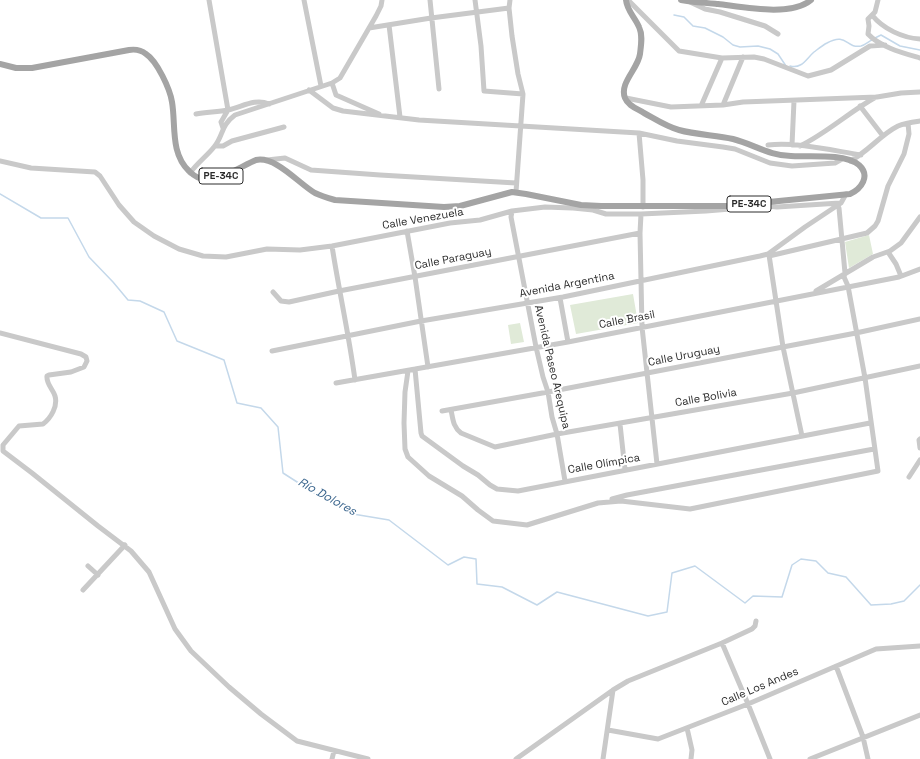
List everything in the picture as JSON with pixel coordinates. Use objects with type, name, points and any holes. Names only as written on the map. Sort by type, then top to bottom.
[{"type":"main road","points":[[627,0],[629,12],[639,27],[641,38],[639,60],[624,88],[626,98],[630,105],[680,130],[734,139],[784,156],[825,156],[850,161]]},
{"type":"main road","points":[[684,0],[768,9],[796,8],[803,6],[811,0]]},
{"type":"main road","name":"PE-34C","points":[[0,64],[16,68],[32,68],[136,49],[145,53],[155,64],[168,89],[172,107],[176,147],[181,160],[190,173],[200,178],[210,180],[256,160],[267,160],[276,164],[315,192],[335,200],[444,207],[460,206],[496,195],[516,192],[581,205],[643,207],[728,206],[846,194],[857,191],[861,187],[864,178],[861,168],[850,161]]},
{"type":"street","points":[[210,0],[228,110],[222,122],[223,128]]},
{"type":"street","points":[[304,0],[321,86]]},
{"type":"street","points":[[190,173],[215,146],[223,128],[229,119],[235,114],[332,83],[340,78],[381,6],[382,0]]},
{"type":"street","points":[[430,0],[439,89]]},
{"type":"street","points":[[475,0],[482,53],[484,91],[523,94]]},
{"type":"street","points":[[510,0],[509,8],[518,74],[523,94],[516,192]]},
{"type":"street","points":[[627,0],[679,51],[722,58],[764,58],[808,76],[831,70],[870,46],[885,45]]},
{"type":"street","points":[[684,0],[705,9],[720,12],[765,26],[778,34]]},
{"type":"street","points":[[878,0],[876,12],[868,19],[868,34],[876,41],[899,52],[920,58]]},
{"type":"street","points":[[369,28],[509,8]]},
{"type":"street","points":[[872,15],[877,21],[902,36],[920,39]]},
{"type":"street","points":[[389,25],[400,117]]},
{"type":"street","points":[[723,105],[743,57]]},
{"type":"street","points":[[701,106],[722,58]]},
{"type":"street","points":[[332,83],[336,95],[385,117]]},
{"type":"street","points":[[309,90],[333,108],[343,112],[442,122],[640,133],[677,141],[723,147],[780,164],[792,166],[835,163],[842,159]]},
{"type":"street","points":[[626,98],[671,106],[701,106],[743,102],[876,97],[920,92]]},
{"type":"street","points":[[800,146],[817,137],[860,106],[876,97]]},
{"type":"street","points":[[792,145],[794,101]]},
{"type":"street","points":[[196,114],[228,110],[253,103],[263,102],[269,104]]},
{"type":"street","points":[[860,106],[883,136]]},
{"type":"street","points":[[850,161],[861,155],[883,136],[899,126],[920,121]]},
{"type":"street","points":[[802,436],[794,393],[782,346],[769,255],[867,233],[876,226],[888,186],[904,154],[909,134],[908,123]]},
{"type":"street","points":[[215,146],[223,146],[232,141],[284,127]]},
{"type":"street","points":[[640,133],[643,207]]},
{"type":"street","points":[[768,145],[783,144],[822,148],[861,155]]},
{"type":"street","points":[[267,160],[285,158],[312,170],[380,176],[516,183]]},
{"type":"street","name":"Calle Venezuela","points":[[0,161],[31,168],[95,172],[100,176],[119,205],[134,222],[154,236],[179,249],[203,256],[226,257],[267,249],[300,250],[332,246],[450,223],[480,220],[512,211],[545,207],[572,208],[581,205]]},
{"type":"street","name":"Avenida Argentina","points":[[272,352],[421,321],[560,298],[769,255],[805,226],[840,205],[846,194]]},
{"type":"street","points":[[572,208],[593,210],[606,214],[641,214],[706,212],[767,206],[840,205],[841,240],[845,273],[844,277],[848,286],[865,378],[878,471],[690,509],[621,501],[598,503]]},
{"type":"street","name":"Avenida Paseo Arequipa","points":[[512,211],[511,217],[527,303],[557,434],[565,481]]},
{"type":"street","points":[[641,214],[642,327],[657,464]]},
{"type":"street","points":[[812,293],[873,257],[888,252],[901,243],[920,217]]},
{"type":"street","points":[[407,232],[428,368]]},
{"type":"street","name":"Calle Paraguay","points":[[273,292],[281,301],[284,302],[640,233]]},
{"type":"street","points":[[332,246],[338,291],[349,336],[355,380]]},
{"type":"street","points":[[888,252],[896,264],[901,276]]},
{"type":"street","name":"Calle Brasil","points":[[336,384],[568,342],[901,276],[920,269]]},
{"type":"street","points":[[560,298],[568,342]]},
{"type":"street","name":"Calle Uruguay","points":[[442,411],[856,333],[920,319]]},
{"type":"street","points":[[0,333],[81,354],[86,357],[87,361],[84,367],[77,370],[48,376],[48,383],[55,397],[53,413],[43,424],[19,426],[3,445],[3,451],[98,526],[125,545],[137,557],[149,572],[175,629],[191,651],[229,687],[286,734],[302,744],[334,750],[368,759]]},
{"type":"street","name":"Calle Bolivia","points":[[450,410],[454,425],[461,433],[495,447],[557,434],[794,393],[920,366]]},
{"type":"street","name":"Calle Olímpica","points":[[415,369],[421,433],[425,440],[442,450],[497,489],[518,491],[870,422]]},
{"type":"street","points":[[408,371],[404,392],[405,450],[408,457],[429,476],[462,496],[492,521],[527,525],[627,495],[874,449]]},
{"type":"street","points":[[620,424],[625,470]]},
{"type":"street","points":[[920,440],[920,448]]},
{"type":"street","points":[[909,477],[920,460]]},
{"type":"street","points":[[83,590],[125,545]]},
{"type":"street","points":[[88,566],[98,575]]},
{"type":"street","points":[[516,759],[628,681],[722,643],[752,629],[756,621]]},
{"type":"street","points":[[722,643],[770,759]]},
{"type":"street","name":"Calle Los Andes","points":[[608,730],[658,739],[748,704],[876,649],[920,646]]},
{"type":"street","points":[[836,666],[863,737],[868,759]]},
{"type":"street","points":[[603,759],[613,690]]},
{"type":"street","points":[[810,759],[920,715]]},
{"type":"street","points":[[687,728],[692,750],[691,759]]},
{"type":"street","points":[[332,759],[334,750]]},
{"type":"green space","points":[[869,235],[873,254],[849,268],[845,242]]},
{"type":"green space","points":[[633,294],[638,323],[576,334],[570,305]]},
{"type":"green space","points":[[520,323],[524,342],[511,344],[508,325]]},
{"type":"waterway","points":[[674,15],[684,17],[693,26],[705,28],[723,37],[733,45],[740,47],[758,46],[770,49],[778,54],[786,66]]},
{"type":"waterway","points":[[875,38],[881,35],[900,46],[920,50]]},
{"type":"waterway","points":[[790,66],[794,67],[801,65],[819,48],[834,40],[843,40],[856,46],[861,46],[872,40]]},
{"type":"waterway","name":"Río Dolores","points":[[0,194],[41,218],[68,218],[89,257],[128,300],[140,301],[164,312],[177,341],[224,360],[237,403],[261,408],[278,427],[283,473],[319,496],[353,514],[389,520],[448,565],[464,557],[476,559],[477,584],[502,587],[537,605],[557,592],[648,616],[667,612],[672,573],[695,566],[745,603],[753,596],[782,597],[792,565],[801,559],[816,561],[828,573],[846,577],[871,605],[891,604],[904,601],[920,585]]}]
